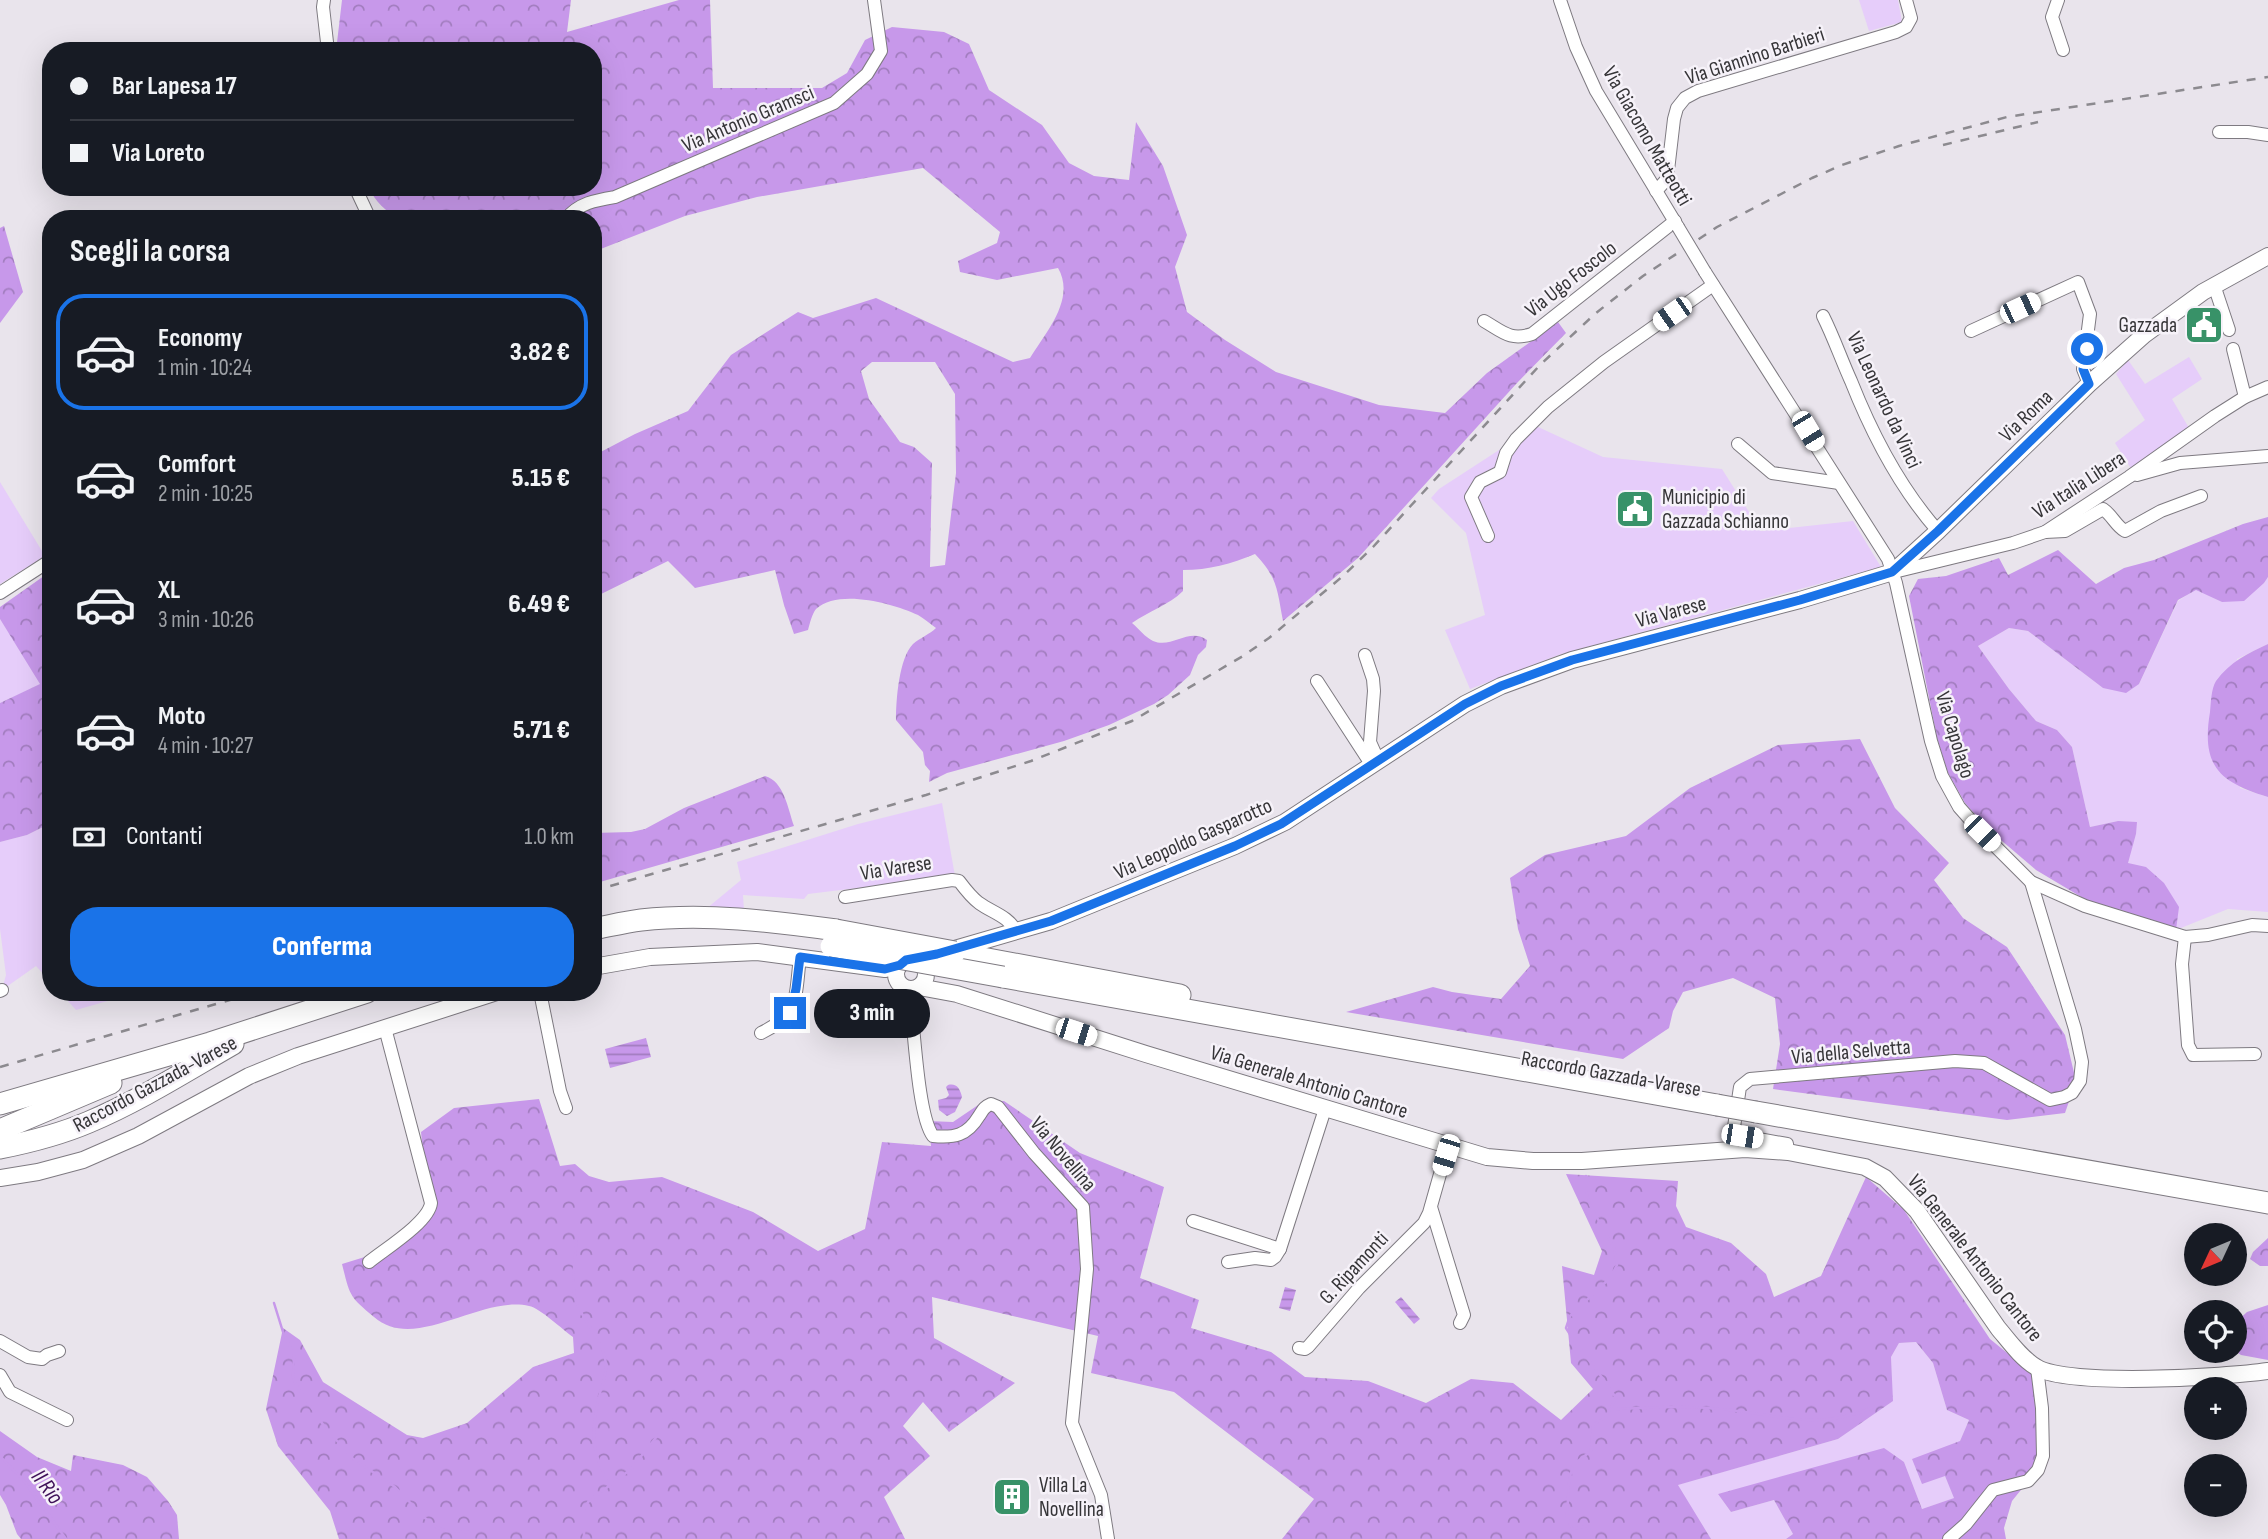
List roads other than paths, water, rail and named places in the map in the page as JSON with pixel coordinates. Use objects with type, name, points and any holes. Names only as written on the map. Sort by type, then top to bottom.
[{"type":"highway","name":"Raccordo Gazzada-Varese","points":[[602,927],[641,920],[714,918],[783,922],[833,938],[1003,977],[1043,977]]},
{"type":"highway","name":"Raccordo Gazzada-Varese","points":[[833,938],[955,951],[1043,977],[1506,1056],[2268,1203]]},
{"type":"highway","name":"Raccordo Gazzada-Varese","points":[[955,951],[1003,977]]},
{"type":"highway","name":"Raccordo Gazzada-Varese","points":[[0,1104],[220,1044],[340,1001]]},
{"type":"highway","name":"Raccordo Gazzada-Varese","points":[[1,1134],[57,1133],[91,1121],[174,1079],[220,1044]]},
{"type":"highway","points":[[1,1134],[80,1098],[141,1090],[220,1044]]},
{"type":"highway","name":"Raccordo Gazzada-Varese","points":[[1756,1105],[2268,1189]]},
{"type":"main road","name":"Via Roma","points":[[1892,572],[2089,384],[2165,318],[2214,285],[2268,256]]},
{"type":"main road","name":"Via Varese","points":[[1465,704],[1501,686],[1572,660],[1800,600],[1892,572]]},
{"type":"main road","name":"Via Leopoldo Gasparotto","points":[[602,965],[650,957],[757,952],[909,973],[955,951],[1051,921],[1114,897],[1285,822],[1465,704]]},
{"type":"main road","name":"Via Generale Antonio Cantore","points":[[909,973],[957,994],[1487,1157],[1582,1161],[1745,1149],[1822,1157],[1865,1167],[1885,1178],[1917,1211],[1998,1328],[2037,1368],[2077,1376],[2153,1379],[2268,1370]]},
{"type":"main road","points":[[0,1178],[38,1172],[83,1160],[138,1136],[249,1076],[298,1056],[469,1001]]},
{"type":"street","points":[[324,0],[327,42]]},
{"type":"street","name":"Via Antonio Gramsci","points":[[575,210],[590,201],[615,197],[834,103],[867,74],[881,51],[874,0]]},
{"type":"street","name":"Via Giacomo Matteotti","points":[[1559,0],[1596,91],[1713,285],[1888,559],[1892,572]]},
{"type":"street","name":"Via Giannino Barbieri","points":[[1656,191],[1667,179],[1674,118],[1677,108],[1685,98],[1698,91],[1896,32],[1906,27],[1910,18],[1906,0]]},
{"type":"street","points":[[2057,0],[2052,17],[2063,50]]},
{"type":"street","points":[[2219,132],[2268,135]]},
{"type":"street","name":"Via Ugo Foscolo","points":[[1484,321],[1510,336],[1518,338],[1532,334],[1676,224]]},
{"type":"street","points":[[1971,331],[2078,282],[2090,314],[2083,369],[2089,384]]},
{"type":"street","points":[[1488,536],[1471,497],[1480,482],[1500,472],[1506,453],[1516,439],[1548,407],[1604,362],[1713,285]]},
{"type":"street","points":[[2214,285],[2228,330]]},
{"type":"street","name":"Via Leonardo da Vinci","points":[[1823,316],[1895,474],[1938,531]]},
{"type":"street","points":[[2232,349],[2245,397]]},
{"type":"street","name":"Via Italia Libera","points":[[1892,572],[2013,543],[2045,532],[2129,477],[2195,429],[2245,397],[2268,387]]},
{"type":"street","points":[[1738,444],[1772,473],[1839,483]]},
{"type":"street","points":[[2129,477],[2180,463],[2268,456]]},
{"type":"street","points":[[2045,532],[2065,531],[2103,509],[2125,531],[2161,511],[2201,496]]},
{"type":"street","points":[[0,593],[42,566]]},
{"type":"street","name":"Via Capolago","points":[[1892,572],[1931,741],[1942,776],[1959,807],[2031,882],[2085,906],[2185,937],[2252,925],[2268,926]]},
{"type":"street","points":[[1365,655],[1373,679],[1370,742],[1375,762]]},
{"type":"street","points":[[1317,681],[1375,762]]},
{"type":"street","name":"Via Varese","points":[[845,897],[959,881],[979,904],[1011,922],[1016,931]]},
{"type":"street","name":"Via Capolago","points":[[2031,882],[2075,1029],[2082,1062],[2080,1081],[2072,1093],[2064,1097]]},
{"type":"street","points":[[2185,937],[2182,964],[2188,1045],[2193,1055],[2255,1054]]},
{"type":"street","points":[[761,1033],[779,1024],[790,1013],[800,957]]},
{"type":"street","name":"Via Novellina","points":[[909,973],[915,1045],[928,1130],[933,1136],[953,1138],[964,1134],[985,1107],[991,1104],[998,1107],[1034,1153],[1083,1207],[1087,1269],[1072,1423],[1101,1495],[1108,1539]]},
{"type":"street","points":[[542,1001],[560,1091],[566,1108]]},
{"type":"street","points":[[369,1262],[422,1221],[431,1210],[432,1203],[385,1028]]},
{"type":"street","name":"Via della Selvetta","points":[[1788,1152],[1787,1144],[1742,1136],[1734,1127],[1740,1087],[1750,1079],[1955,1061],[1984,1063],[2050,1100],[2064,1097]]},
{"type":"street","points":[[1228,1262],[1255,1258],[1271,1260],[1275,1257],[1280,1249],[1325,1109]]},
{"type":"street","name":"G. Ripamonti","points":[[1299,1348],[1308,1347],[1359,1289],[1424,1223],[1448,1146]]},
{"type":"street","points":[[1431,1207],[1464,1315],[1460,1323]]},
{"type":"street","points":[[1193,1221],[1280,1249]]},
{"type":"street","points":[[0,1341],[28,1357],[42,1359],[59,1351]]},
{"type":"street","points":[[1949,1539],[1966,1524],[1993,1490],[2028,1481],[2038,1470],[2043,1456],[2042,1408],[2037,1368]]},
{"type":"street","points":[[0,1375],[10,1392],[67,1420]]},
{"type":"water","points":[[646,1038],[651,1057],[610,1068],[605,1049]]},
{"type":"water","points":[[946,1087],[958,1087],[962,1097],[955,1112],[947,1116],[939,1110],[938,1100],[949,1095]]},
{"type":"water","points":[[1285,1287],[1296,1290],[1290,1311],[1279,1308]]},
{"type":"water","points":[[1401,1297],[1420,1319],[1414,1324],[1395,1302]]},
{"type":"waterway","points":[[1586,1176],[1590,1205],[1614,1248],[1617,1265],[1610,1278],[1570,1316],[1566,1328],[1616,1398],[1606,1417],[1593,1425],[1591,1451],[1573,1465],[1569,1481],[1567,1516],[1572,1529],[1587,1526],[1592,1539]]},
{"type":"waterway","points":[[577,1236],[574,1294],[579,1309],[601,1348],[606,1365],[596,1410],[594,1443],[609,1486]]},
{"type":"waterway","points":[[274,1303],[294,1355],[293,1377],[296,1385],[324,1426],[352,1458],[395,1487],[436,1527],[447,1531],[469,1532],[474,1539]]},
{"type":"waterway","points":[[584,1539],[584,1510],[588,1502],[631,1469],[692,1392],[715,1370]]},
{"type":"waterway","points":[[1611,1409],[1706,1408],[1815,1420],[1834,1419],[1874,1407]]},
{"type":"waterway","name":"Il Rio","points":[[0,1456],[24,1481],[66,1539]]},
{"type":"railway","points":[[602,888],[926,795],[1031,761],[1132,721],[1243,656],[1269,638],[1343,576],[1373,547],[1540,365],[1596,313],[1643,276],[1717,227],[1812,178],[1899,146],[2007,117],[2268,77]]},
{"type":"railway","points":[[1943,145],[2038,122]]},
{"type":"railway","points":[[0,1067],[226,1001]]},
{"type":"place","name":"Gazzada","points":[[2204,325]]},
{"type":"place","name":"Municipio di Gazzada Schianno","points":[[1635,509]]},
{"type":"place","name":"Villa La Novellina","points":[[1012,1497]]}]
